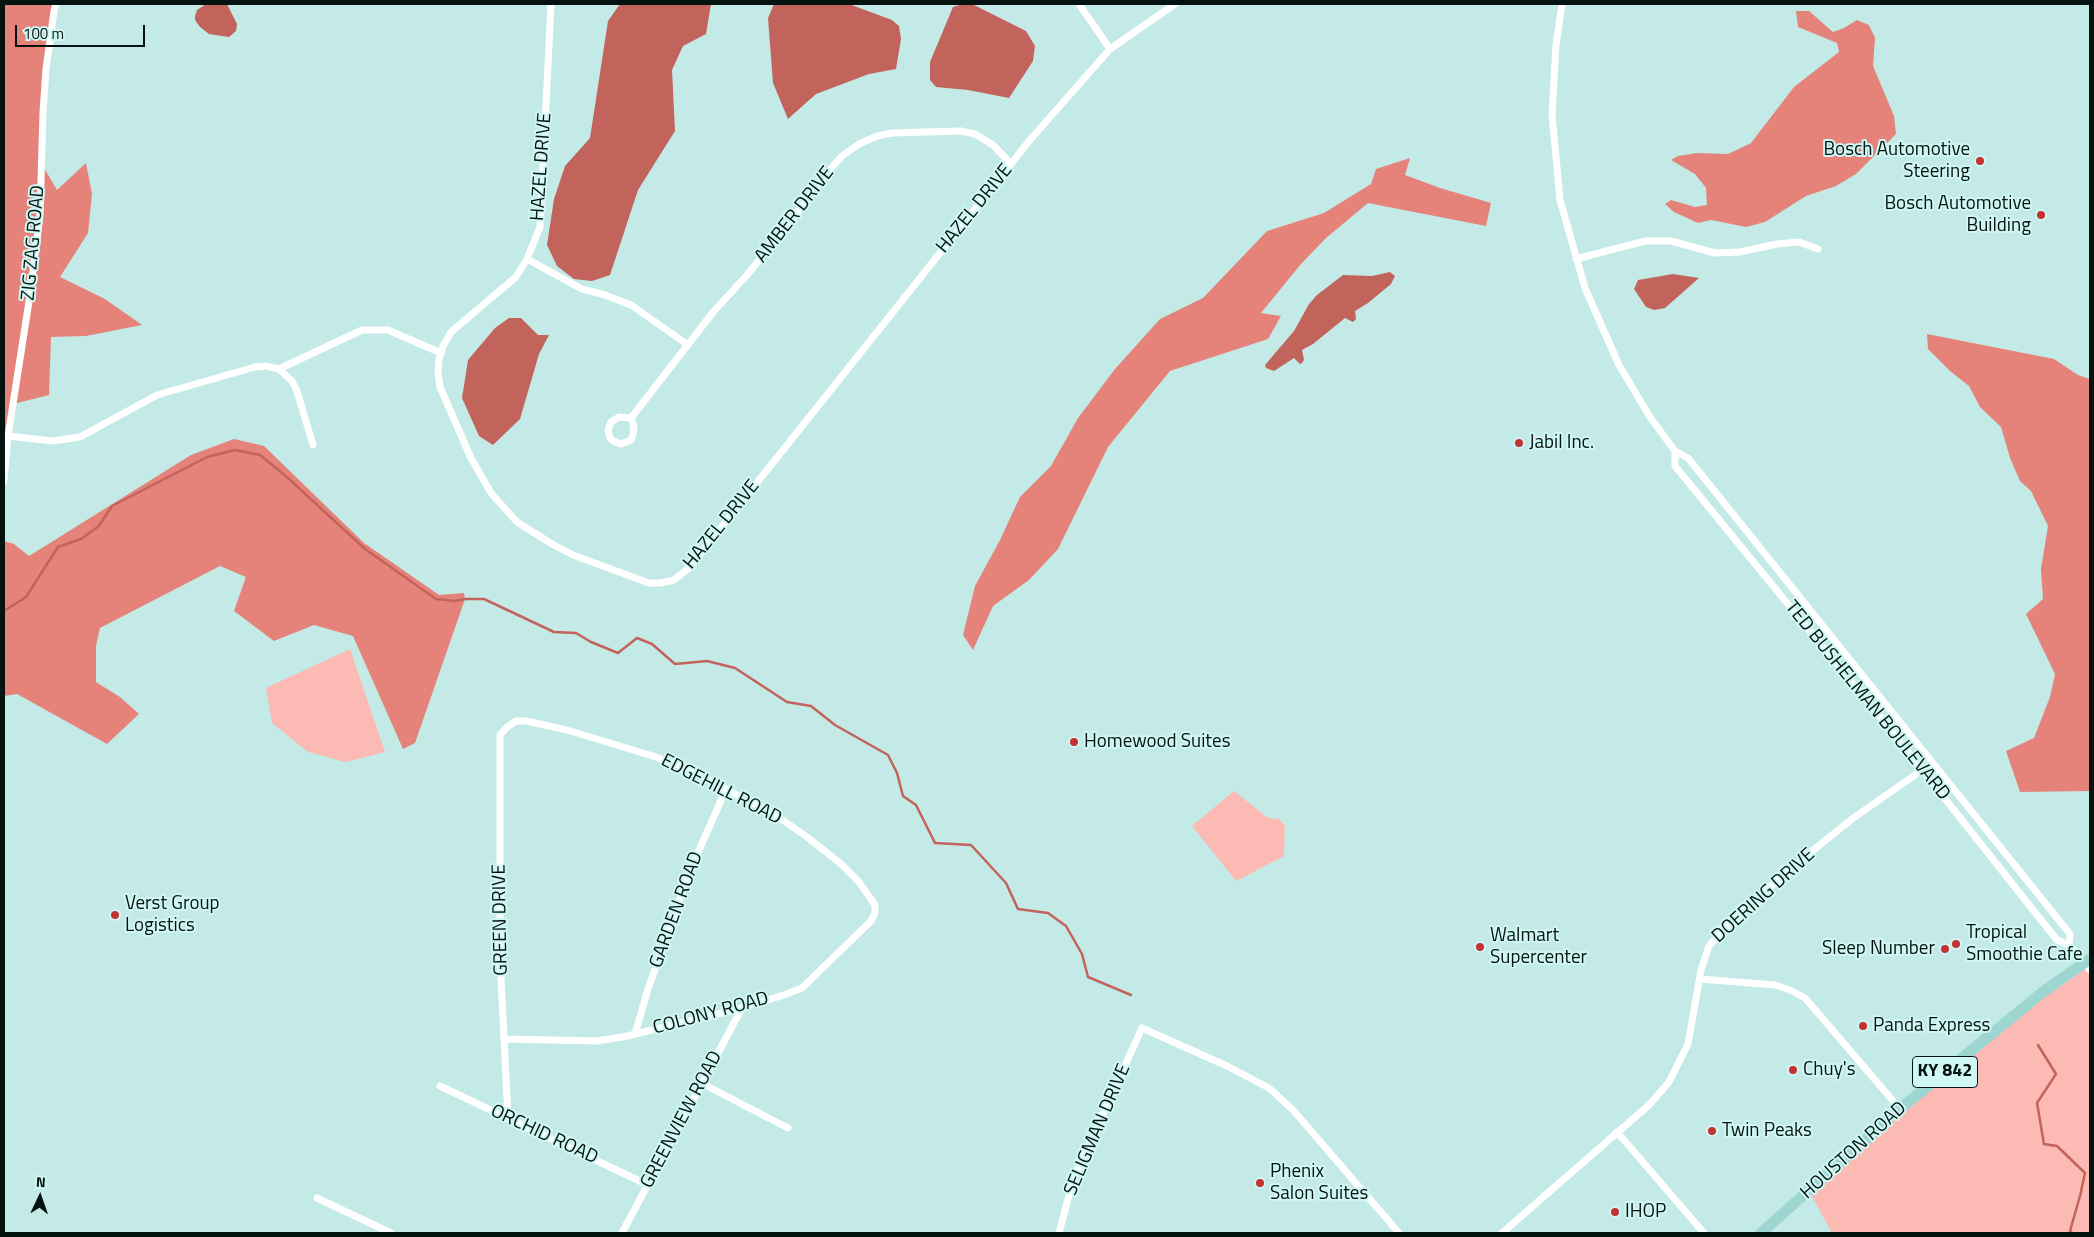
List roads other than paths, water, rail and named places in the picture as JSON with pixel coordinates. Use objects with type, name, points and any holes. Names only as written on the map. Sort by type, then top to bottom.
[{"type":"main road","name":"HOUSTON ROAD","points":[[1761,1233],[1900,1109],[2044,991],[2088,964]]},
{"type":"street","name":"ZIG ZAG ROAD","points":[[4,481],[8,436],[30,295],[40,215],[46,69],[56,4]]},
{"type":"street","name":"HAZEL DRIVE","points":[[551,4],[540,227],[527,259],[516,277],[451,332],[441,353],[438,372],[440,387],[471,458],[491,493],[517,522],[552,544],[574,555],[640,580],[655,583],[674,580],[689,568],[1011,164],[1110,49],[1175,4]]},
{"type":"street","points":[[1079,4],[1110,49]]},
{"type":"street","name":"TED BUSHELMAN BOULEVARD","points":[[1562,4],[1556,45],[1552,114],[1560,200],[1576,259],[1595,314],[1619,365],[1650,418],[1675,451],[1688,458],[2070,934],[2069,945]]},
{"type":"street","name":"AMBER DRIVE","points":[[630,418],[791,221],[827,173],[842,156],[859,144],[877,136],[892,133],[961,131],[975,134],[993,145],[1011,164]]},
{"type":"street","points":[[1576,259],[1645,241],[1671,242],[1715,253],[1740,252],[1777,244],[1800,242],[1818,249]]},
{"type":"street","points":[[527,259],[582,289],[605,295],[631,306],[688,345]]},
{"type":"street","points":[[8,436],[53,441],[80,437],[157,395],[255,367],[279,369],[362,330],[388,330],[441,353]]},
{"type":"street","points":[[279,369],[292,381],[297,391],[313,445]]},
{"type":"street","name":"TED BUSHELMAN BOULEVARD","points":[[1675,451],[1675,466],[1922,770],[2057,940],[2069,945],[2088,964]]},
{"type":"street","name":"EDGEHILL ROAD","points":[[510,725],[516,721],[526,721],[566,730],[686,768],[777,816],[807,837],[840,863],[859,882],[875,905]]},
{"type":"street","name":"GREEN DRIVE","points":[[508,1118],[506,1039],[500,958],[500,735],[510,725]]},
{"type":"street","name":"DOERING DRIVE","points":[[1502,1233],[1656,1098],[1678,1066],[1691,1035],[1700,978],[1709,946],[1740,913],[1852,819],[1922,770]]},
{"type":"street","name":"GARDEN ROAD","points":[[635,1034],[648,989],[689,873],[726,789]]},
{"type":"street","name":"COLONY ROAD","points":[[506,1039],[596,1041],[635,1034],[742,1008],[802,988],[871,921],[875,913],[875,905]]},
{"type":"street","points":[[1700,978],[1775,985],[1790,990],[1804,998],[1900,1109]]},
{"type":"street","name":"GREENVIEW ROAD","points":[[622,1233],[742,1008]]},
{"type":"street","name":"SELIGMAN DRIVE","points":[[1059,1233],[1073,1180],[1142,1028],[1228,1066],[1269,1088],[1293,1110],[1399,1233]]},
{"type":"street","points":[[703,1084],[788,1128]]},
{"type":"street","name":"ORCHID ROAD","points":[[440,1086],[648,1185]]},
{"type":"street","points":[[1617,1132],[1704,1233]]},
{"type":"street","points":[[317,1198],[392,1233]]},
{"type":"waterway","points":[[4,611],[26,597],[58,547],[81,539],[99,526],[112,506],[207,457],[235,450],[260,455],[288,478],[365,549],[436,599],[455,601],[484,599],[554,632],[576,633],[591,642],[618,653],[637,638],[652,644],[675,664],[707,661],[735,668],[787,702],[811,706],[835,725],[888,755],[897,773],[903,796],[916,805],[935,843],[971,845],[1006,883],[1018,909],[1048,913],[1066,926],[1082,954],[1088,977],[1131,995]]},
{"type":"waterway","points":[[2038,1045],[2056,1074],[2037,1103],[2044,1144],[2057,1146],[2085,1173],[2070,1231],[2072,1233]]},
{"type":"place","name":"Bosch Automotive Steering","points":[[1980,161]]},
{"type":"place","name":"Bosch Automotive Building","points":[[2041,215]]},
{"type":"place","name":"Jabil Inc.","points":[[1519,443]]},
{"type":"place","name":"Homewood Suites","points":[[1074,742]]},
{"type":"place","name":"Verst Group Logistics","points":[[115,915]]},
{"type":"place","name":"Tropical Smoothie Cafe","points":[[1956,944]]},
{"type":"place","name":"Walmart Supercenter","points":[[1480,947]]},
{"type":"place","name":"Sleep Number","points":[[1945,949]]},
{"type":"place","name":"Panda Express","points":[[1863,1026]]},
{"type":"place","name":"Chuy's","points":[[1793,1070]]},
{"type":"place","name":"Twin Peaks","points":[[1712,1131]]},
{"type":"place","name":"Phenix Salon Suites","points":[[1260,1183]]},
{"type":"place","name":"IHOP","points":[[1615,1212]]}]
